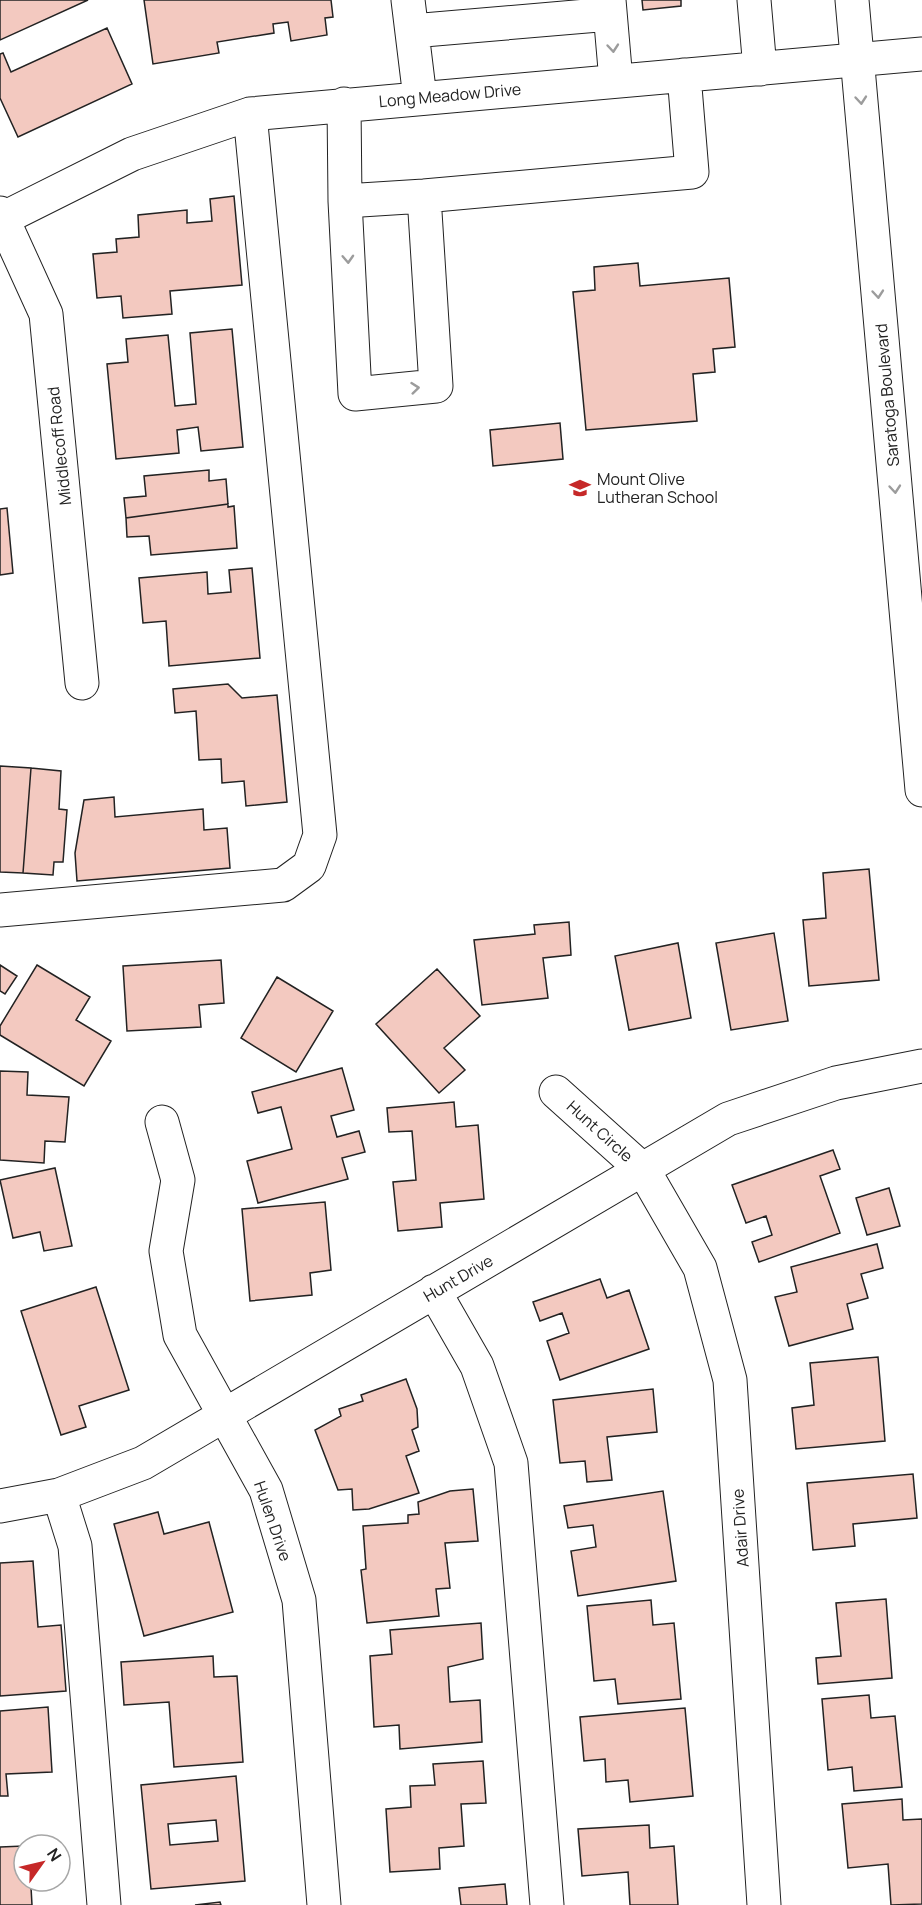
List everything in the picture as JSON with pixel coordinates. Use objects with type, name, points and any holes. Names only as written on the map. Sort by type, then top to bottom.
[{"type":"street","points":[[754,0],[760,69]]},
{"type":"street","name":"Saratoga Boulevard","points":[[852,0],[922,790]]},
{"type":"street","points":[[420,98],[410,16],[610,7],[616,81]]},
{"type":"street","name":"Long Meadow Drive","points":[[1,217],[132,154],[250,114],[922,54]]},
{"type":"street","points":[[345,201],[692,172],[684,75]]},
{"type":"street","points":[[344,104],[345,201],[355,394],[436,386],[424,196]]},
{"type":"street","points":[[0,910],[283,885],[309,866],[320,835],[250,114]]},
{"type":"street","name":"Middlecoff Road","points":[[1,217],[45,314],[82,683]]},
{"type":"street","name":"Hunt Drive","points":[[0,1506],[59,1495],[143,1463],[434,1291],[644,1171],[728,1119],[836,1083],[922,1066]]},
{"type":"street","name":"Hunt Circle","points":[[556,1092],[644,1171]]},
{"type":"street","name":"Hulen Drive","points":[[162,1122],[178,1180],[166,1251],[180,1335],[266,1490],[299,1600],[324,1905]]},
{"type":"street","name":"Adair Drive","points":[[644,1171],[700,1268],[730,1380],[764,1905]]},
{"type":"street","points":[[434,1291],[477,1366],[511,1463],[547,1905]]},
{"type":"street","points":[[59,1495],[75,1546],[104,1905]]},
{"type":"building","points":[[0,0],[88,0],[0,40]]},
{"type":"building","points":[[144,0],[331,0],[333,17],[325,18],[327,35],[291,41],[288,22],[273,24],[274,33],[217,42],[219,53],[153,64]]},
{"type":"building","points":[[642,0],[681,0],[681,6],[643,10]]},
{"type":"building","points":[[107,28],[132,84],[18,137],[0,98],[0,54],[3,53],[11,72]]},
{"type":"building","points":[[234,196],[242,285],[170,291],[172,314],[123,318],[121,296],[97,298],[93,254],[117,252],[116,239],[139,237],[138,215],[187,210],[187,223],[212,221],[210,199]]},
{"type":"building","points":[[638,263],[640,286],[729,278],[735,347],[713,349],[715,372],[693,374],[697,421],[586,430],[573,292],[595,290],[594,267]]},
{"type":"building","points":[[232,329],[243,447],[201,451],[198,427],[177,430],[179,453],[116,459],[107,364],[128,362],[126,339],[168,335],[175,406],[196,404],[190,333]]},
{"type":"building","points":[[560,423],[563,459],[493,466],[490,430]]},
{"type":"building","points":[[209,470],[209,481],[226,479],[228,504],[126,518],[124,498],[146,496],[144,476]]},
{"type":"building","points":[[228,504],[228,507],[234,506],[237,548],[151,555],[149,536],[127,537],[126,518]]},
{"type":"building","points":[[7,508],[13,573],[0,575],[0,509]]},
{"type":"building","points":[[252,568],[260,658],[169,666],[166,621],[143,623],[139,578],[207,572],[208,594],[231,592],[229,570]]},
{"type":"building","points":[[228,684],[242,698],[277,695],[287,802],[246,806],[244,781],[222,783],[221,759],[199,760],[196,711],[175,713],[173,689]]},
{"type":"building","points":[[0,766],[31,768],[23,873],[0,872]]},
{"type":"building","points":[[31,768],[61,771],[59,809],[67,810],[63,862],[54,862],[53,875],[23,873]]},
{"type":"building","points":[[114,797],[115,817],[203,809],[204,830],[227,828],[230,868],[77,881],[75,853],[84,800]]},
{"type":"building","points":[[869,869],[879,980],[809,986],[803,920],[826,918],[823,873]]},
{"type":"building","points":[[569,922],[571,955],[543,958],[548,998],[482,1005],[474,940],[535,934],[534,925]]},
{"type":"building","points":[[774,933],[788,1021],[731,1030],[716,943]]},
{"type":"building","points":[[678,943],[691,1018],[629,1030],[615,956]]},
{"type":"building","points":[[221,960],[224,1003],[199,1005],[201,1027],[127,1031],[123,966]]},
{"type":"building","points":[[0,965],[17,976],[5,994],[0,991]]},
{"type":"building","points":[[37,965],[90,997],[76,1020],[111,1041],[84,1086],[0,1035],[0,1026]]},
{"type":"building","points":[[437,969],[480,1016],[444,1048],[465,1070],[439,1093],[376,1024]]},
{"type":"building","points":[[277,977],[333,1011],[296,1072],[241,1038]]},
{"type":"building","points":[[342,1068],[354,1110],[331,1116],[337,1137],[359,1131],[365,1152],[342,1158],[348,1179],[258,1203],[247,1161],[292,1149],[281,1107],[258,1113],[252,1092]]},
{"type":"building","points":[[0,1071],[28,1072],[27,1095],[69,1097],[65,1142],[45,1141],[44,1163],[0,1160]]},
{"type":"building","points":[[454,1102],[456,1127],[478,1125],[484,1199],[440,1203],[442,1227],[398,1231],[393,1182],[416,1180],[412,1131],[389,1132],[387,1108]]},
{"type":"building","points":[[833,1150],[840,1169],[820,1176],[840,1233],[759,1262],[752,1242],[772,1235],[766,1216],[746,1223],[732,1185]]},
{"type":"building","points":[[55,1168],[72,1246],[44,1251],[40,1232],[13,1238],[0,1180]]},
{"type":"building","points":[[889,1188],[900,1226],[867,1235],[856,1198]]},
{"type":"building","points":[[325,1202],[331,1270],[310,1273],[312,1295],[250,1301],[242,1209]]},
{"type":"building","points":[[877,1244],[883,1268],[861,1274],[868,1298],[847,1304],[853,1329],[789,1346],[775,1297],[797,1292],[791,1267]]},
{"type":"building","points":[[600,1279],[607,1298],[629,1290],[649,1349],[560,1380],[547,1341],[569,1333],[562,1313],[540,1321],[533,1302]]},
{"type":"building","points":[[96,1287],[129,1390],[79,1406],[86,1427],[61,1435],[21,1311]]},
{"type":"building","points":[[878,1357],[885,1441],[796,1449],[792,1408],[814,1405],[810,1363]]},
{"type":"building","points":[[406,1379],[417,1409],[418,1427],[412,1430],[419,1451],[406,1456],[419,1493],[369,1509],[353,1510],[352,1489],[338,1490],[315,1430],[341,1416],[339,1409],[363,1401],[361,1395]]},
{"type":"building","points":[[653,1389],[657,1432],[607,1437],[612,1480],[587,1482],[585,1461],[560,1463],[553,1400]]},
{"type":"building","points":[[913,1474],[917,1518],[853,1524],[855,1546],[813,1550],[807,1483]]},
{"type":"building","points":[[473,1489],[478,1541],[445,1543],[450,1588],[436,1589],[439,1616],[367,1623],[361,1570],[366,1569],[363,1526],[408,1523],[408,1515],[419,1514],[418,1502],[450,1491]]},
{"type":"building","points":[[663,1491],[676,1581],[578,1596],[571,1551],[596,1547],[593,1525],[568,1528],[564,1506]]},
{"type":"building","points":[[158,1512],[164,1534],[209,1522],[233,1612],[144,1636],[114,1524]]},
{"type":"building","points":[[33,1561],[38,1627],[61,1625],[66,1691],[0,1696],[0,1563]]},
{"type":"building","points":[[886,1599],[892,1678],[818,1684],[816,1658],[841,1656],[836,1603]]},
{"type":"building","points":[[651,1600],[653,1625],[674,1623],[681,1699],[618,1704],[615,1679],[594,1681],[587,1606]]},
{"type":"building","points":[[481,1623],[483,1659],[448,1667],[450,1702],[480,1700],[482,1742],[400,1749],[399,1725],[374,1727],[370,1656],[392,1654],[390,1630]]},
{"type":"building","points":[[213,1656],[214,1677],[237,1676],[243,1762],[174,1767],[169,1702],[124,1705],[121,1662]]},
{"type":"building","points":[[869,1695],[871,1718],[895,1716],[902,1787],[854,1791],[852,1767],[828,1770],[822,1699]]},
{"type":"building","points":[[48,1707],[52,1772],[6,1774],[8,1796],[0,1796],[0,1711]]},
{"type":"building","points":[[685,1708],[693,1796],[630,1802],[628,1780],[606,1782],[605,1759],[584,1761],[580,1717]]},
{"type":"building","points":[[483,1761],[486,1803],[461,1804],[464,1846],[439,1848],[440,1869],[390,1872],[386,1809],[411,1807],[410,1786],[435,1785],[433,1764]]},
{"type":"building","points":[[236,1776],[245,1881],[151,1889],[141,1785]],"holes":[[[216,1820],[218,1841],[170,1845],[168,1824]]]},
{"type":"building","points":[[902,1799],[903,1820],[922,1819],[922,1904],[891,1905],[888,1864],[848,1868],[842,1804]]},
{"type":"building","points":[[649,1825],[650,1848],[674,1846],[678,1905],[630,1905],[628,1872],[582,1876],[578,1829]]},
{"type":"building","points":[[12,1846],[12,1893],[31,1893],[32,1905],[0,1905],[0,1847]]},
{"type":"building","points":[[505,1884],[507,1905],[461,1905],[459,1888]]},
{"type":"building","points":[[220,1902],[221,1905],[195,1905]]},
{"type":"place","name":"Mount Olive Lutheran School","points":[[580,488]]}]
